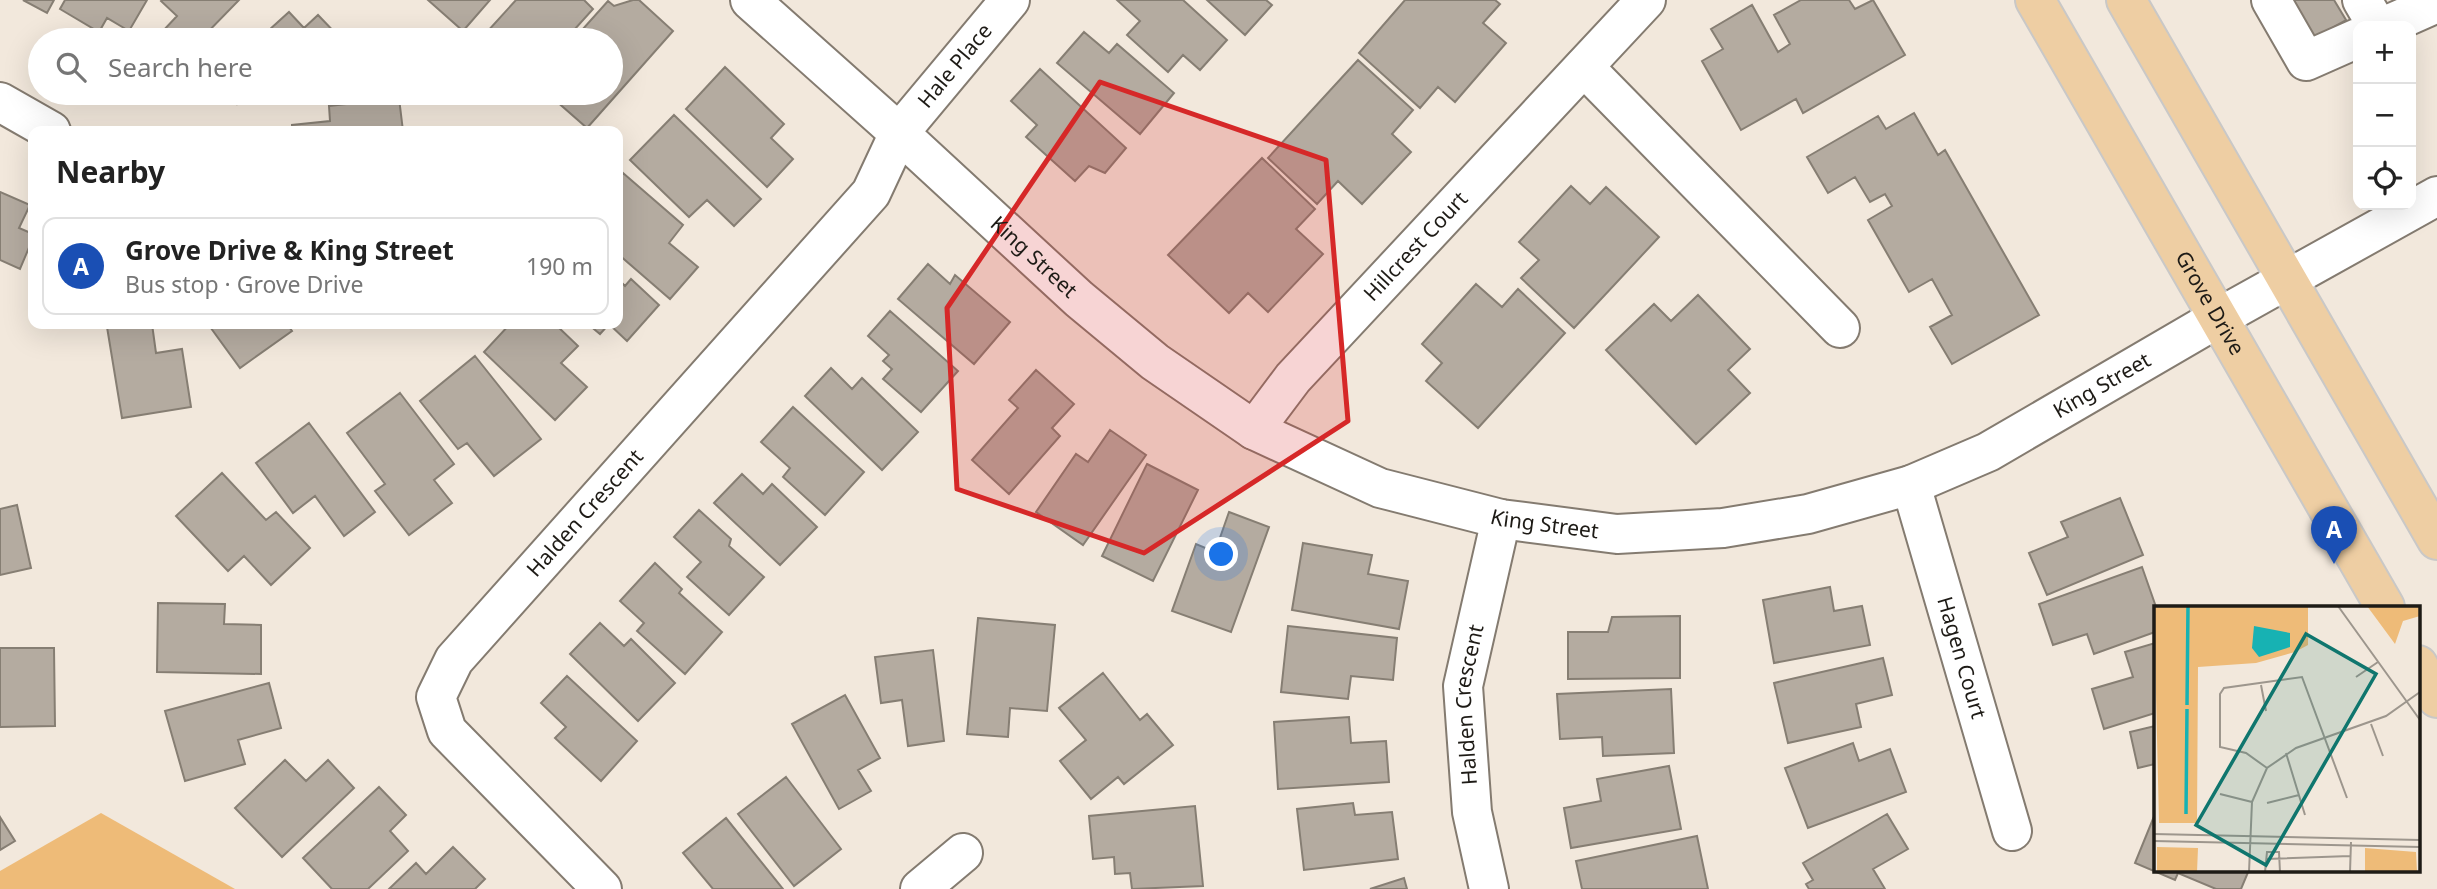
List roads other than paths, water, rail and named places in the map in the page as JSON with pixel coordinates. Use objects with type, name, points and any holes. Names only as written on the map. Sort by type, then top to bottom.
[{"type":"main road","name":"Grove Drive","points":[[2035,0],[2384,606]]},
{"type":"main road","points":[[2126,0],[2437,540]]},
{"type":"main road","points":[[2420,668],[2437,698]]},
{"type":"street","name":"King Street","points":[[750,0],[1079,299],[1155,362],[1254,430],[1380,488],[1501,519],[1617,534],[1723,528],[1808,514],[1911,485],[1988,452],[2218,318],[2437,196]]},
{"type":"street","name":"Hale Place","points":[[899,133],[1010,0]]},
{"type":"street","name":"Hillcrest Court","points":[[1254,430],[1293,378],[1646,0]]},
{"type":"street","points":[[2271,0],[2306,61],[2353,40]]},
{"type":"street","points":[[2362,0],[2374,21]]},
{"type":"street","points":[[2396,21],[2437,3]]},
{"type":"street","points":[[1584,67],[1840,328]]},
{"type":"street","points":[[0,102],[42,126]]},
{"type":"street","name":"Halden Crescent","points":[[602,889],[447,732],[436,697],[454,660],[871,193],[899,133]]},
{"type":"street","name":"Hagen Court","points":[[1911,485],[2012,831]]},
{"type":"street","name":"Halden Crescent","points":[[1489,889],[1472,812],[1462,686],[1501,519]]},
{"type":"street","points":[[920,889],[963,853]]},
{"type":"place","name":"Grove Drive & King Street","points":[[2334,564]]}]
